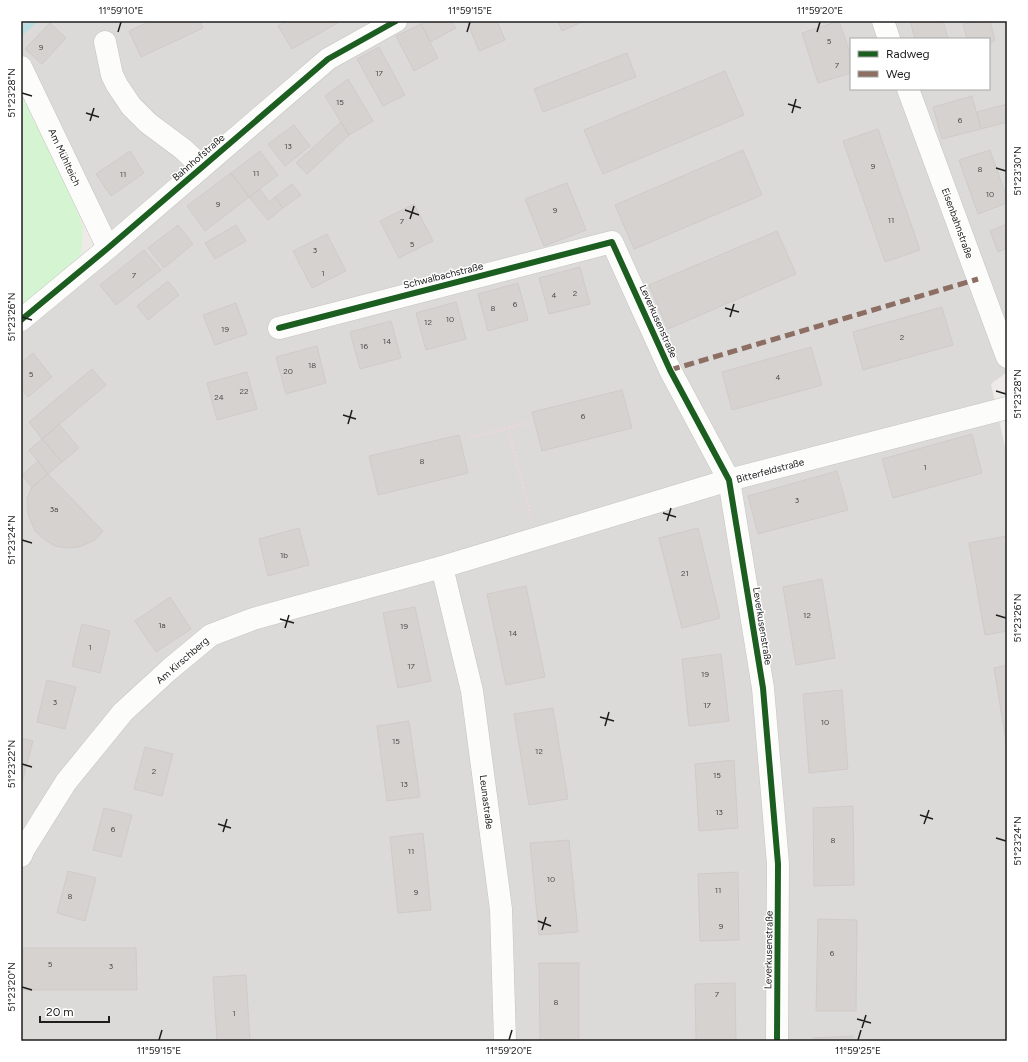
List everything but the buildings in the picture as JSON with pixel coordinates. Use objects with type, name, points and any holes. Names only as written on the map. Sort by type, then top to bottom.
[{"type":"street","name":"Bahnhofstraße","points":[[21,320],[108,248],[328,59],[396,21]]},
{"type":"street","points":[[883,21],[890,38]]},
{"type":"street","points":[[105,42],[112,75],[117,85],[132,106],[148,123],[183,149],[202,167]]},
{"type":"street","name":"Am Mühlteich","points":[[22,69],[108,248]]},
{"type":"street","name":"Eisenbahnstraße","points":[[908,90],[1007,357]]},
{"type":"street","name":"Schwalbachstraße","points":[[280,328],[612,242]]},
{"type":"street","name":"Leverkusenstraße","points":[[612,242],[670,370],[729,480],[764,695],[778,864],[777,1041]]},
{"type":"street","name":"Bitterfeldstraße","points":[[442,567],[729,480],[1007,408]]},
{"type":"street","name":"Am Kirschberg","points":[[21,856],[66,782],[123,712],[170,669],[211,635],[253,618],[442,567]]},
{"type":"street","name":"Leunastraße","points":[[442,567],[472,691],[501,910],[505,1041]]},
{"type":"path","points":[[469,438],[526,423]]},
{"type":"path","points":[[508,428],[536,539]]},
{"type":"shaded area","points":[[21,21],[1007,21],[1007,372],[991,384],[1007,456],[1007,1041],[21,1041],[21,320],[108,248],[21,67]]},
{"type":"green space","points":[[21,84],[74,202],[83,228],[81,255],[21,306]]},
{"type":"waterway","points":[[21,32],[33,21]]},
{"type":"marked path","points":[[670,370],[978,279]]},
{"type":"cycle path","points":[[21,320],[108,248],[328,59],[396,21]]},
{"type":"cycle path","points":[[279,328],[612,242],[670,370],[729,480],[763,688],[778,864],[777,1041]]}]
